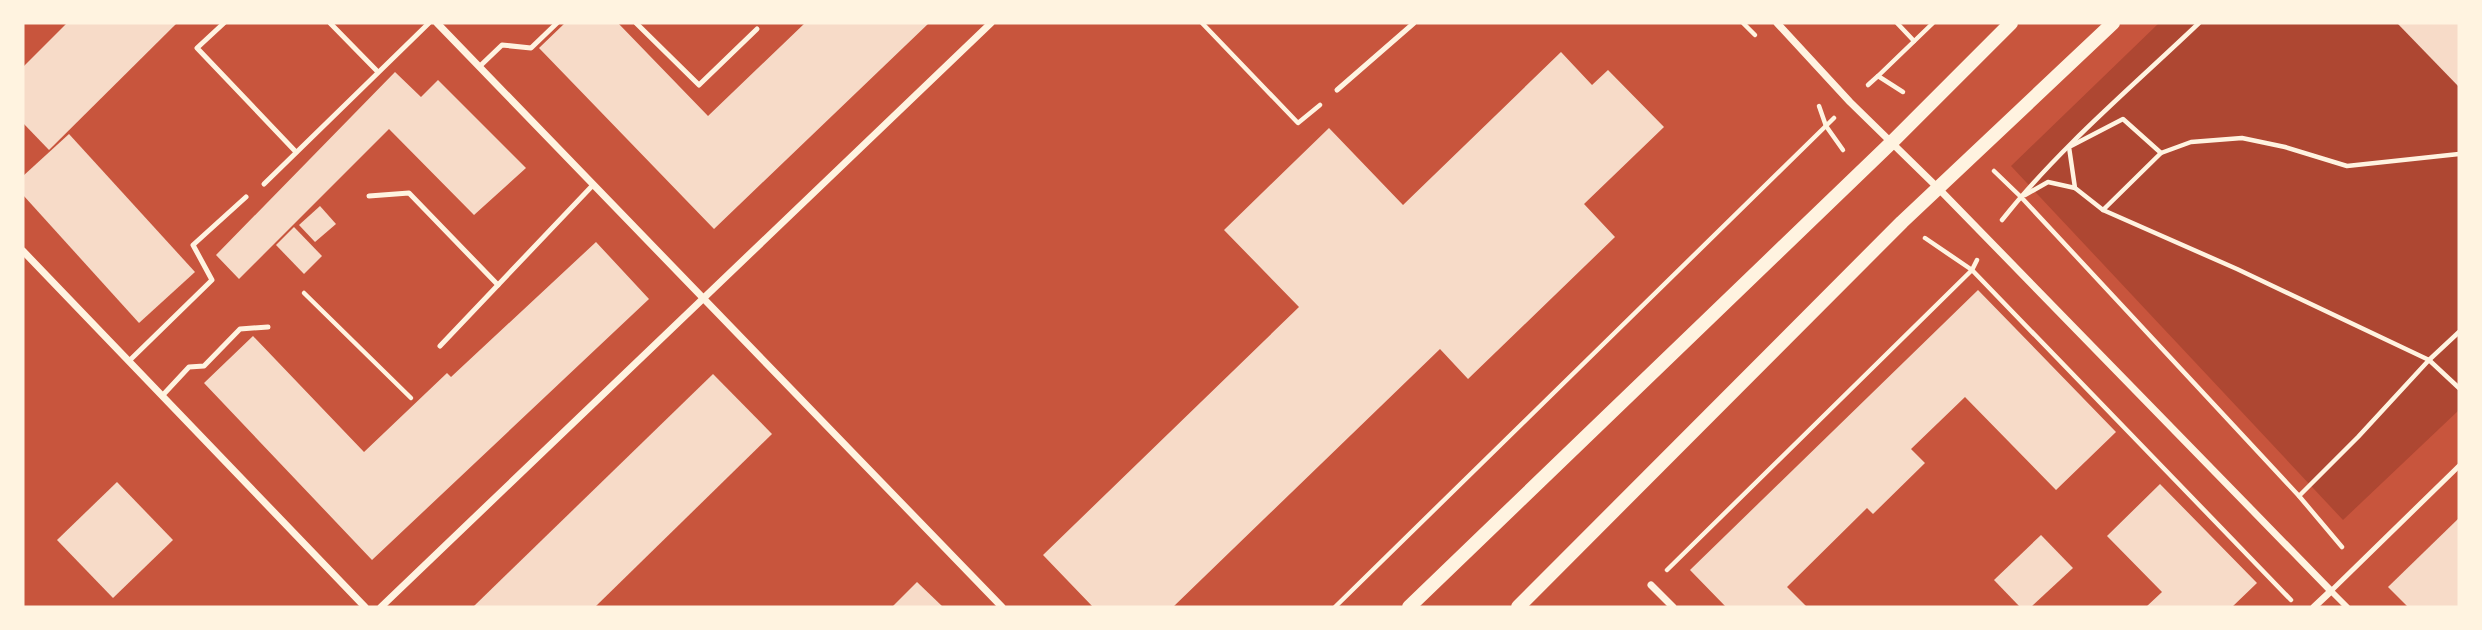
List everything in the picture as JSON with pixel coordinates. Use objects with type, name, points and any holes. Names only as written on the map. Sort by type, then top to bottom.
[{"type":"main road","points":[[1409,607],[1892,142],[2011,23]]},
{"type":"main road","points":[[1518,607],[1902,222],[2113,23]]},
{"type":"street","points":[[437,23],[1002,607]]},
{"type":"street","points":[[381,607],[991,23]]},
{"type":"street","points":[[1777,23],[1850,102],[1938,188],[2347,607]]},
{"type":"street","points":[[23,251],[365,607]]},
{"type":"street","points":[[1651,585],[1673,607]]},
{"type":"street","points":[[2314,607],[2331,591]]},
{"type":"lane","points":[[224,23],[197,48],[296,152]]},
{"type":"lane","points":[[330,23],[378,72]]},
{"type":"lane","points":[[264,184],[429,23]]},
{"type":"lane","points":[[479,67],[502,45],[531,48],[558,23]]},
{"type":"lane","points":[[636,23],[699,85],[757,29]]},
{"type":"lane","points":[[1337,90],[1410,24]]},
{"type":"lane","points":[[440,346],[593,185]]},
{"type":"lane","points":[[369,197],[409,193],[498,285]]},
{"type":"lane","points":[[129,361],[212,280],[193,245],[246,197]]},
{"type":"lane","points":[[162,396],[189,368],[204,366],[240,329],[268,327]]},
{"type":"lane","points":[[2331,591],[2459,466]]},
{"type":"path","points":[[1202,23],[1298,123],[1337,90]]},
{"type":"path","points":[[1897,23],[1914,41]]},
{"type":"path","points":[[1878,76],[1933,23]]},
{"type":"path","points":[[1651,585],[1972,270],[1987,239],[2021,197],[2199,23]]},
{"type":"path","points":[[2069,148],[2123,119],[2161,153]]},
{"type":"path","points":[[1335,607],[1826,126],[1860,172]]},
{"type":"path","points":[[2103,210],[2161,153],[2191,142],[2242,138],[2285,147],[2347,166],[2459,154]]},
{"type":"path","points":[[2069,148],[2075,187]]},
{"type":"path","points":[[2021,197],[2048,182],[2075,187],[2103,210],[2237,269],[2429,360],[2459,388]]},
{"type":"path","points":[[2021,197],[2299,496],[2358,565]]},
{"type":"path","points":[[1902,222],[1972,270],[2299,607]]},
{"type":"path","points":[[303,293],[411,398]]},
{"type":"path","points":[[2299,496],[2459,332]]},
{"type":"shaded area","points":[[2159,23],[2459,23],[2459,410],[2343,520],[2011,166]]},
{"type":"building","points":[[67,23],[177,23],[49,150],[23,123],[23,67]]},
{"type":"building","points":[[565,23],[618,23],[708,116],[805,23],[929,23],[714,229],[539,48]]},
{"type":"building","points":[[2397,23],[2459,23],[2459,87]]},
{"type":"building","points":[[1561,52],[1592,85],[1608,70],[1664,127],[1584,204],[1615,237],[1468,379],[1440,349],[1173,607],[1093,607],[1043,555],[1299,307],[1224,230],[1329,128],[1403,205]]},
{"type":"building","points":[[395,72],[421,97],[438,80],[526,168],[474,215],[389,129],[239,279],[216,255]]},
{"type":"building","points":[[69,134],[195,272],[139,323],[23,195],[23,176]]},
{"type":"building","points":[[320,206],[336,224],[315,242],[299,225]]},
{"type":"building","points":[[294,227],[322,256],[304,274],[276,245]]},
{"type":"building","points":[[596,242],[649,299],[372,560],[204,383],[253,336],[364,452],[447,373],[451,377]]},
{"type":"building","points":[[1978,290],[2116,432],[2056,490],[1965,397],[1911,449],[1925,463],[1873,514],[1867,508],[1787,587],[1807,607],[1726,607],[1690,570]]},
{"type":"building","points":[[713,374],[772,434],[595,607],[473,607]]},
{"type":"building","points":[[117,482],[173,540],[113,598],[57,540]]},
{"type":"building","points":[[2160,484],[2257,583],[2232,607],[2146,607],[2162,592],[2107,536]]},
{"type":"building","points":[[2459,518],[2459,607],[2408,607],[2388,587]]},
{"type":"building","points":[[2041,535],[2073,568],[2031,607],[2020,607],[1994,580]]},
{"type":"building","points":[[917,582],[943,607],[892,607]]}]
